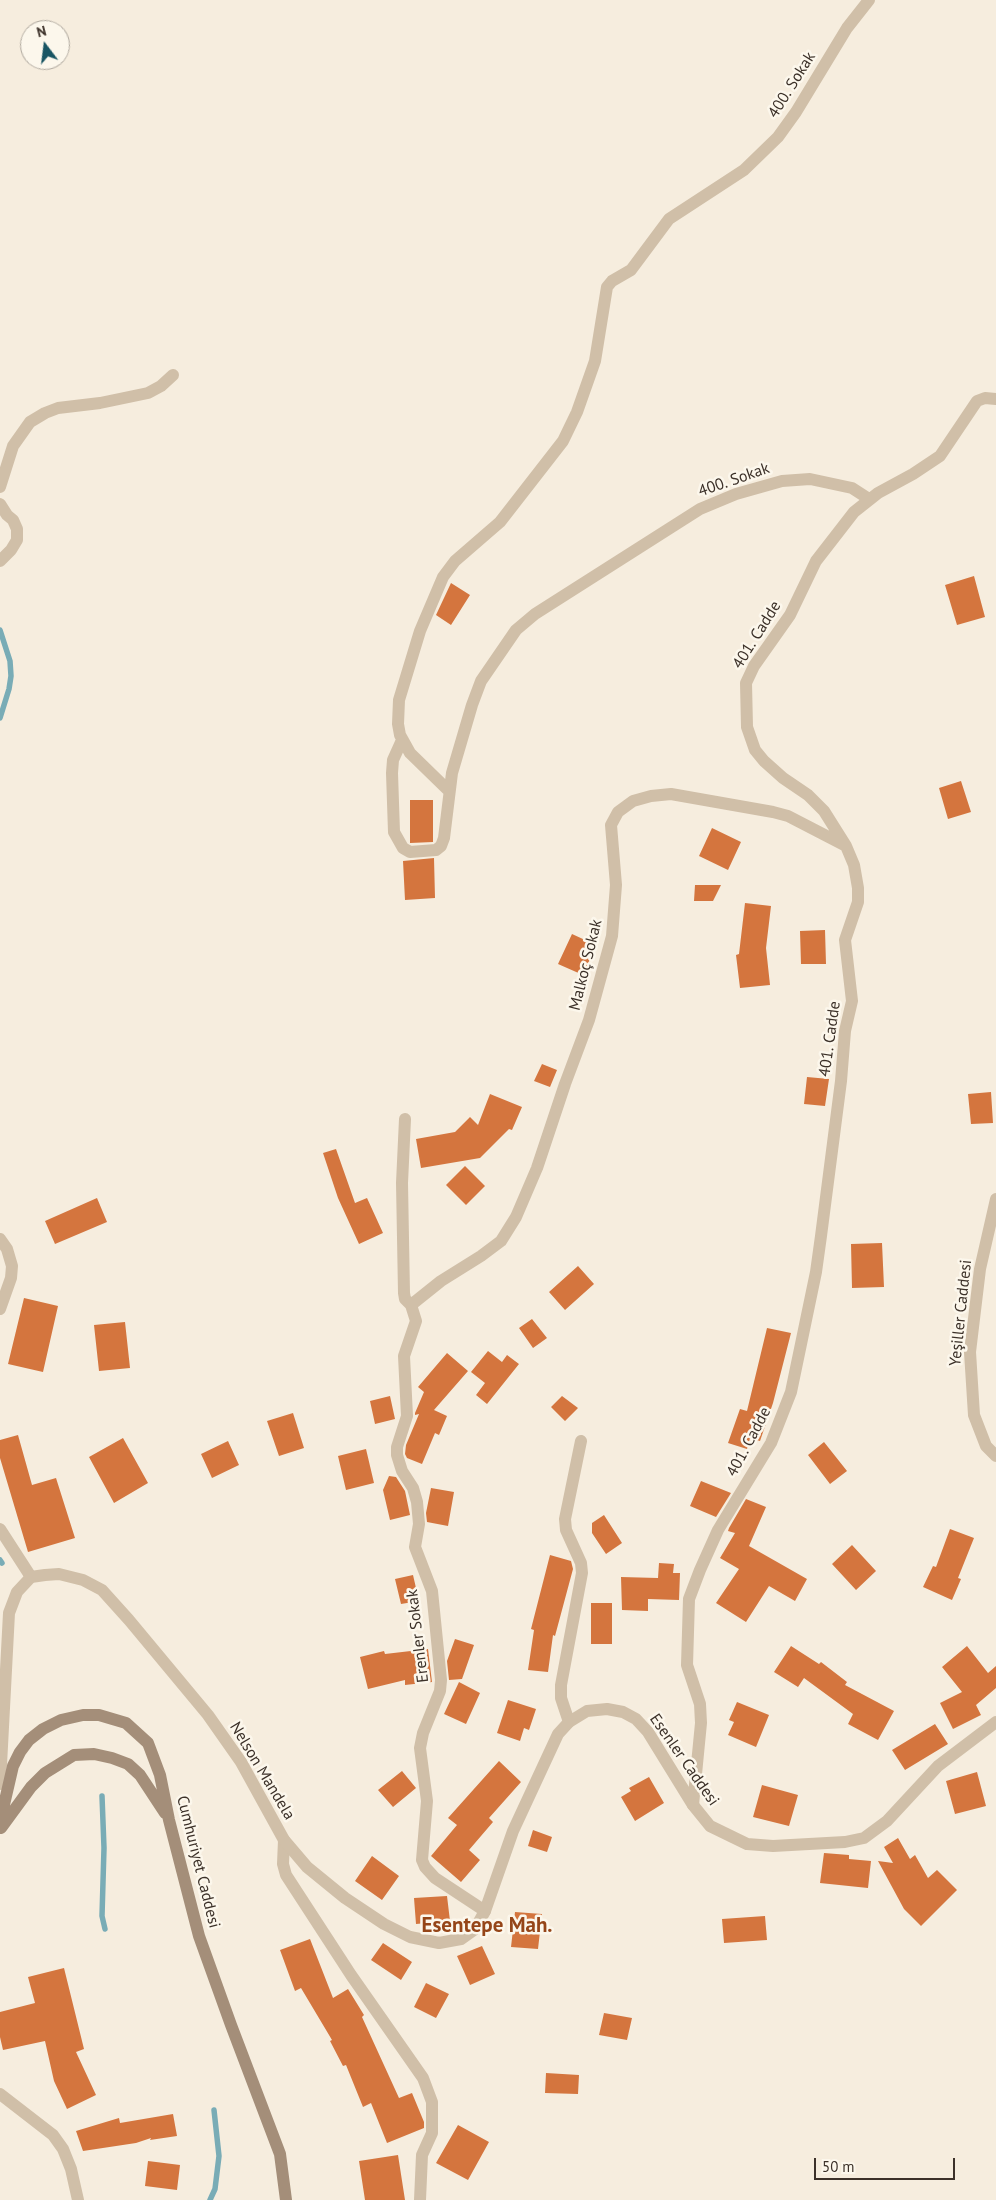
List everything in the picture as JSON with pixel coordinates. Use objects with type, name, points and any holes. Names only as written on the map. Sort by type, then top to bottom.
[{"type":"main road","name":"Cumhuriyet Caddesi","points":[[0,1822],[13,1766],[29,1740],[44,1728],[60,1720],[83,1715],[99,1715],[126,1723],[148,1743],[160,1775],[169,1820],[200,1936],[231,2025],[280,2154],[286,2200]]},
{"type":"main road","points":[[0,1828],[31,1787],[45,1773],[74,1756],[94,1754],[128,1764],[140,1775],[169,1820]]},
{"type":"street","name":"400. Sokak","points":[[868,499],[852,488],[817,480],[782,481],[761,485],[700,509],[597,577],[555,600],[535,614],[516,630],[481,681],[472,705],[449,791],[441,846],[428,852],[410,852],[403,848],[394,832],[392,811],[393,760],[402,740],[398,724],[399,700],[420,631],[443,578],[455,561],[500,522],[562,441],[577,412],[596,361],[607,288],[612,281],[631,270],[669,219],[744,170],[778,137],[796,112],[847,28],[869,0]]},
{"type":"street","points":[[0,487],[13,446],[30,422],[58,408],[100,403],[148,392],[162,386],[173,375]]},
{"type":"street","name":"401. Cadde","points":[[693,1805],[701,1722],[700,1704],[688,1665],[689,1600],[718,1530],[771,1443],[793,1383],[816,1272],[845,1031],[852,1001],[845,940],[858,902],[858,888],[854,865],[846,846],[824,811],[808,795],[784,778],[755,750],[747,727],[745,707],[746,683],[758,659],[790,615],[816,561],[854,512],[868,499],[913,474],[940,456],[977,401],[985,398],[996,399]]},
{"type":"street","points":[[0,561],[11,550],[17,540],[18,529],[1,506]]},
{"type":"street","points":[[402,740],[414,759],[449,791]]},
{"type":"street","name":"Malkoç Sokak","points":[[412,1305],[441,1281],[481,1256],[500,1241],[516,1217],[537,1168],[589,1020],[612,936],[616,885],[611,825],[618,812],[633,801],[671,794],[788,816],[846,846]]},
{"type":"street","name":"Erenler Sokak","points":[[405,1118],[402,1183],[404,1293],[405,1299],[412,1305],[416,1321],[403,1362],[407,1416],[397,1447],[397,1454],[402,1470],[413,1488],[417,1502],[419,1524],[415,1547],[432,1591],[441,1680],[440,1691],[423,1733],[420,1748],[426,1801],[422,1860],[424,1867],[435,1878],[485,1911]]},
{"type":"street","name":"Yeşiller Caddesi","points":[[996,1199],[980,1269],[970,1352],[974,1415],[986,1446],[996,1456]]},
{"type":"street","points":[[0,1239],[7,1249],[12,1266],[11,1278],[0,1310]]},
{"type":"street","points":[[568,1722],[560,1698],[561,1684],[580,1593],[582,1573],[581,1563],[566,1530],[565,1520],[581,1440]]},
{"type":"street","points":[[0,1529],[31,1577],[18,1592],[9,1613],[0,1784]]},
{"type":"street","name":"Nelson Mandela","points":[[31,1577],[59,1574],[83,1580],[102,1590],[208,1715],[241,1762],[284,1840],[307,1867],[345,1898],[384,1924],[410,1937],[439,1943],[461,1939],[475,1928],[485,1911],[513,1831],[558,1734],[568,1722]]},
{"type":"street","name":"Esenler Caddesi","points":[[568,1722],[587,1711],[607,1709],[624,1712],[636,1719],[648,1732],[693,1805],[710,1826],[748,1844],[782,1845],[845,1842],[864,1838],[888,1821],[938,1766],[996,1722]]},
{"type":"street","points":[[284,1840],[283,1864],[286,1875],[351,1975],[418,2071],[432,2102],[432,2133],[422,2155],[420,2200]]},
{"type":"street","points":[[0,2094],[53,2135],[63,2149],[71,2170],[78,2200]]},
{"type":"building","points":[[974,576],[985,617],[957,625],[945,585]]},
{"type":"building","points":[[451,583],[470,595],[451,625],[436,615]]},
{"type":"building","points":[[961,781],[971,812],[948,819],[939,788]]},
{"type":"building","points":[[410,800],[433,800],[433,842],[410,843]]},
{"type":"building","points":[[712,828],[741,842],[728,870],[699,856]]},
{"type":"building","points":[[434,858],[435,898],[405,900],[403,861]]},
{"type":"building","points":[[695,885],[721,885],[713,901],[694,901]]},
{"type":"building","points":[[745,903],[771,906],[766,948],[770,985],[740,988],[736,955],[739,954]]},
{"type":"building","points":[[825,930],[826,964],[801,964],[800,931]]},
{"type":"building","points":[[572,934],[596,945],[583,975],[558,964]]},
{"type":"building","points":[[542,1064],[557,1070],[550,1087],[534,1081]]},
{"type":"building","points":[[807,1077],[829,1079],[825,1106],[804,1104]]},
{"type":"building","points":[[991,1092],[993,1123],[971,1124],[968,1094]]},
{"type":"building","points":[[490,1094],[522,1107],[512,1130],[509,1129],[480,1158],[421,1168],[416,1139],[455,1132],[470,1117],[478,1125]]},
{"type":"building","points":[[336,1149],[355,1203],[367,1198],[383,1233],[359,1244],[338,1198],[323,1153]]},
{"type":"building","points":[[465,1166],[485,1186],[466,1205],[446,1185]]},
{"type":"building","points":[[97,1198],[107,1222],[55,1244],[45,1221]]},
{"type":"building","points":[[882,1243],[884,1287],[852,1288],[851,1244]]},
{"type":"building","points":[[578,1266],[594,1284],[565,1310],[549,1292]]},
{"type":"building","points":[[24,1298],[58,1306],[43,1372],[8,1364]]},
{"type":"building","points":[[532,1319],[547,1338],[533,1348],[519,1328]]},
{"type":"building","points":[[125,1322],[130,1368],[99,1371],[94,1325]]},
{"type":"building","points":[[767,1328],[791,1333],[773,1403],[760,1441],[750,1438],[747,1449],[728,1443],[740,1409],[747,1411]]},
{"type":"building","points":[[488,1351],[502,1362],[507,1355],[519,1364],[487,1404],[476,1395],[485,1383],[471,1372]]},
{"type":"building","points":[[447,1353],[468,1371],[434,1410],[447,1416],[439,1435],[435,1433],[422,1464],[407,1458],[405,1454],[406,1445],[419,1414],[415,1415],[415,1413],[424,1392],[418,1387]]},
{"type":"building","points":[[390,1396],[395,1419],[375,1424],[370,1401]]},
{"type":"building","points":[[562,1396],[578,1408],[565,1421],[551,1407]]},
{"type":"building","points":[[293,1413],[304,1448],[279,1456],[267,1421]]},
{"type":"building","points":[[18,1435],[32,1485],[56,1478],[75,1538],[28,1552],[0,1458],[0,1440]]},
{"type":"building","points":[[123,1438],[148,1483],[114,1503],[89,1457]]},
{"type":"building","points":[[228,1441],[239,1465],[212,1478],[201,1454]]},
{"type":"building","points":[[824,1442],[847,1471],[830,1484],[808,1455]]},
{"type":"building","points":[[366,1449],[374,1483],[346,1490],[338,1456]]},
{"type":"building","points":[[389,1476],[396,1477],[405,1491],[410,1515],[390,1520],[383,1490]]},
{"type":"building","points":[[701,1481],[731,1493],[716,1517],[690,1506]]},
{"type":"building","points":[[431,1488],[454,1492],[448,1526],[427,1522],[426,1513]]},
{"type":"building","points":[[746,1499],[766,1507],[749,1546],[807,1579],[795,1601],[769,1586],[746,1622],[716,1603],[739,1569],[720,1558],[735,1533],[728,1531],[729,1528]]},
{"type":"building","points":[[604,1515],[622,1543],[606,1554],[592,1533],[592,1523]]},
{"type":"building","points":[[950,1529],[974,1538],[958,1578],[961,1579],[952,1600],[923,1587],[933,1566],[936,1567]]},
{"type":"building","points":[[852,1545],[876,1571],[856,1590],[832,1564]]},
{"type":"building","points":[[550,1555],[571,1561],[573,1569],[555,1636],[553,1635],[548,1672],[528,1670],[534,1630],[531,1629]]},
{"type":"building","points":[[659,1563],[674,1564],[673,1573],[680,1573],[679,1600],[648,1599],[648,1611],[622,1610],[621,1577],[658,1578]]},
{"type":"building","points":[[413,1575],[419,1601],[401,1604],[395,1579]]},
{"type":"building","points":[[591,1603],[612,1603],[612,1644],[591,1644]]},
{"type":"building","points":[[455,1639],[474,1645],[462,1679],[449,1680],[447,1661]]},
{"type":"building","points":[[791,1646],[819,1664],[821,1662],[847,1682],[845,1685],[894,1711],[878,1740],[848,1724],[853,1714],[804,1678],[798,1687],[774,1672]]},
{"type":"building","points":[[967,1646],[988,1673],[996,1666],[996,1688],[976,1705],[981,1715],[953,1729],[940,1703],[962,1692],[942,1667]]},
{"type":"building","points":[[428,1649],[432,1682],[405,1685],[405,1680],[368,1689],[360,1657],[384,1651],[385,1654]]},
{"type":"building","points":[[459,1682],[480,1693],[466,1724],[444,1714]]},
{"type":"building","points":[[508,1700],[536,1709],[529,1730],[524,1728],[520,1741],[497,1733]]},
{"type":"building","points":[[737,1702],[769,1715],[756,1747],[728,1735],[734,1722],[729,1720]]},
{"type":"building","points":[[935,1724],[948,1744],[905,1770],[892,1750]]},
{"type":"building","points":[[499,1761],[521,1782],[489,1818],[493,1822],[469,1850],[480,1860],[461,1882],[431,1856],[457,1825],[448,1818]]},
{"type":"building","points":[[402,1771],[416,1788],[393,1807],[378,1790]]},
{"type":"building","points":[[977,1772],[986,1806],[955,1814],[946,1781]]},
{"type":"building","points":[[649,1777],[664,1803],[635,1821],[621,1797],[631,1791],[629,1788]]},
{"type":"building","points":[[762,1785],[798,1795],[789,1826],[753,1817]]},
{"type":"building","points":[[533,1830],[552,1837],[547,1852],[528,1846]]},
{"type":"building","points":[[898,1838],[910,1859],[915,1855],[928,1878],[937,1870],[957,1890],[921,1926],[904,1909],[878,1861],[893,1863],[884,1847]]},
{"type":"building","points":[[824,1853],[849,1855],[849,1859],[871,1861],[868,1888],[820,1883]]},
{"type":"building","points":[[372,1856],[399,1876],[382,1900],[355,1881]]},
{"type":"building","points":[[447,1896],[450,1921],[416,1924],[414,1898]]},
{"type":"building","points":[[515,1912],[542,1914],[538,1949],[511,1947]]},
{"type":"building","points":[[765,1916],[767,1940],[724,1943],[722,1919]]},
{"type":"building","points":[[310,1939],[333,1998],[348,1989],[364,2015],[362,2017],[399,2098],[412,2093],[424,2122],[424,2128],[387,2143],[371,2103],[363,2107],[346,2065],[343,2066],[330,2041],[332,2040],[301,1988],[295,1991],[280,1950]]},
{"type":"building","points":[[383,1943],[412,1962],[401,1980],[371,1960]]},
{"type":"building","points":[[482,1946],[495,1974],[470,1985],[457,1956]]},
{"type":"building","points":[[64,1968],[84,2049],[76,2052],[96,2095],[67,2109],[54,2081],[45,2041],[3,2050],[0,2037],[0,2012],[35,2003],[28,1977]]},
{"type":"building","points":[[426,1983],[449,1994],[436,2018],[414,2007]]},
{"type":"building","points":[[604,2013],[632,2018],[627,2040],[599,2035]]},
{"type":"building","points":[[546,2073],[579,2075],[578,2094],[545,2093]]},
{"type":"building","points":[[173,2114],[177,2136],[150,2140],[151,2138],[136,2143],[83,2151],[76,2131],[119,2118],[120,2123]]},
{"type":"building","points":[[458,2125],[489,2142],[468,2180],[436,2163]]},
{"type":"building","points":[[398,2155],[405,2200],[365,2200],[359,2161]]},
{"type":"building","points":[[148,2161],[180,2165],[177,2190],[145,2186]]},
{"type":"waterway","points":[[0,630],[10,661],[11,676],[0,718]]},
{"type":"waterway","points":[[102,1796],[104,1848],[102,1916],[105,1929]]},
{"type":"waterway","points":[[210,2200],[215,2189],[219,2156],[214,2110]]},
{"type":"district","name":"Esentepe Mah.","points":[[487,1926]]}]
